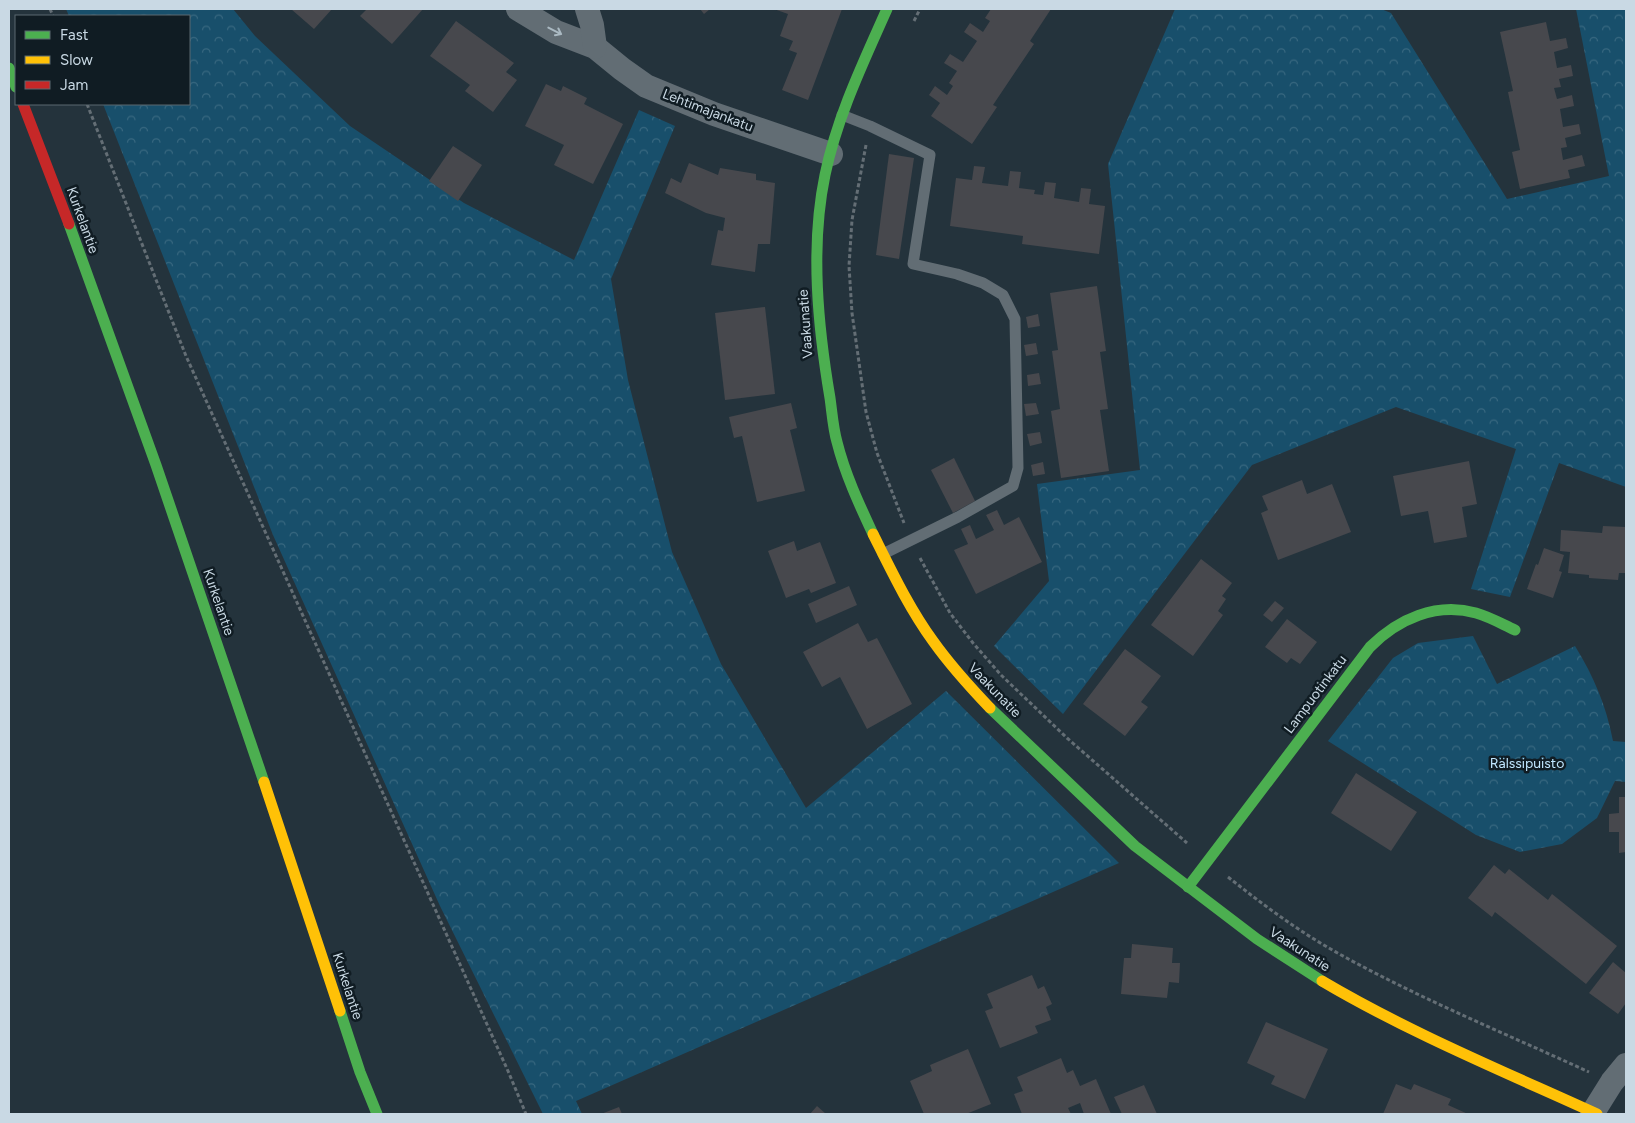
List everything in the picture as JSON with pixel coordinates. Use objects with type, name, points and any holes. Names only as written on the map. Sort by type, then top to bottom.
[{"type":"street","name":"Lehtimajankatu","points":[[518,9],[556,32],[595,47],[646,86],[714,114],[831,154]]},
{"type":"street","points":[[587,9],[592,25],[595,47]]},
{"type":"street","name":"Vaakunatie","points":[[887,9],[842,116],[824,184],[817,266],[822,353],[837,442],[863,512],[907,599],[932,640],[963,680],[997,715],[1135,846],[1257,939],[1303,970],[1354,1000],[1594,1114]]},
{"type":"street","points":[[9,68],[15,84]]},
{"type":"street","name":"Kurkelantie","points":[[23,105],[167,494],[360,1072],[377,1114]]},
{"type":"street","name":"Lampuotinkatu","points":[[1188,887],[1370,647],[1386,632],[1404,620],[1424,614],[1449,610],[1475,613],[1496,620],[1515,630]]},
{"type":"street","points":[[1594,1114],[1619,1074]]},
{"type":"lane","points":[[842,116],[870,126],[930,155],[913,264],[957,274],[983,283],[1003,295],[1015,319],[1018,468],[1013,486],[958,517],[883,554]]},
{"type":"path","points":[[911,27],[920,9]]},
{"type":"path","points":[[87,105],[186,356],[526,1114]]},
{"type":"path","points":[[870,126],[852,220],[849,266],[852,312],[866,412],[877,453],[911,541],[950,613],[973,643],[1028,702],[1067,738],[1208,861],[1268,909],[1333,950],[1403,988],[1619,1074]]},
{"type":"green space","points":[[66,9],[233,9],[255,36],[350,126],[464,203],[574,260],[639,110],[675,126],[611,279],[628,380],[672,552],[721,664],[806,808],[946,691],[1119,863],[576,1101],[582,1114],[543,1114],[440,906],[273,535],[103,105],[190,105],[190,15],[69,15]]},
{"type":"green space","points":[[1175,9],[1381,9],[1391,13],[1507,199],[1609,176],[1576,9],[1626,9],[1626,487],[1559,463],[1510,597],[1471,589],[1516,449],[1396,407],[1252,465],[1063,714],[994,646],[1049,581],[1037,484],[1140,470],[1108,164]]},
{"type":"green space","name":"Rälssipuisto","points":[[1473,636],[1497,684],[1575,646],[1598,692],[1607,715],[1613,741],[1626,742],[1626,782],[1615,781],[1597,818],[1562,844],[1520,852],[1476,835],[1328,741],[1393,658],[1418,643]]},
{"type":"building","points":[[291,9],[332,9],[314,29]]},
{"type":"building","points":[[367,9],[423,9],[392,44],[360,16]]},
{"type":"building","points":[[700,9],[710,9],[704,14]]},
{"type":"building","points":[[774,9],[842,9],[808,100],[782,90],[797,53],[789,50],[793,41],[780,36],[788,14]]},
{"type":"building","points":[[991,9],[1051,9],[1030,41],[1034,44],[993,105],[997,107],[972,144],[931,116],[940,103],[929,95],[935,86],[947,95],[953,86],[949,83],[957,71],[944,63],[950,54],[963,62],[977,41],[964,32],[970,23],[983,32],[990,21],[985,18]]},
{"type":"building","points":[[456,21],[514,63],[506,72],[517,80],[493,112],[465,91],[470,85],[430,56]]},
{"type":"building","points":[[1546,22],[1550,41],[1566,38],[1568,48],[1554,52],[1557,68],[1571,65],[1573,76],[1559,79],[1561,87],[1554,88],[1557,99],[1572,95],[1574,106],[1560,109],[1563,127],[1579,124],[1581,134],[1565,138],[1567,147],[1561,148],[1563,160],[1582,155],[1585,166],[1568,170],[1570,178],[1520,189],[1512,152],[1520,150],[1508,92],[1513,91],[1500,32]]},
{"type":"building","points":[[546,84],[561,91],[563,86],[587,98],[584,104],[623,124],[593,184],[554,165],[564,145],[525,126]]},
{"type":"building","points":[[453,146],[482,165],[458,201],[429,181]]},
{"type":"building","points":[[889,154],[914,158],[899,259],[876,255]]},
{"type":"building","points":[[689,163],[718,175],[720,168],[756,174],[756,180],[775,183],[770,244],[758,244],[755,272],[711,265],[718,230],[723,231],[725,218],[706,213],[665,193],[671,178],[681,183]]},
{"type":"building","points":[[974,166],[985,167],[982,183],[1008,186],[1010,171],[1021,172],[1019,188],[1035,190],[1034,194],[1043,195],[1045,182],[1056,183],[1054,198],[1079,202],[1081,188],[1091,189],[1089,204],[1105,206],[1099,254],[1022,244],[1023,236],[950,226],[956,178],[972,180]]},
{"type":"building","points":[[1097,286],[1106,351],[1100,352],[1108,409],[1100,410],[1109,471],[1061,478],[1051,411],[1060,409],[1052,351],[1058,350],[1050,293]]},
{"type":"building","points":[[765,307],[775,394],[725,400],[715,313]]},
{"type":"building","points":[[1038,314],[1040,326],[1028,328],[1026,317]]},
{"type":"building","points":[[1036,343],[1038,354],[1026,356],[1024,345]]},
{"type":"building","points":[[1039,373],[1041,384],[1028,386],[1027,375]]},
{"type":"building","points":[[791,403],[797,428],[790,430],[805,491],[757,502],[742,436],[734,438],[729,417]]},
{"type":"building","points":[[1036,403],[1039,414],[1026,416],[1024,404]]},
{"type":"building","points":[[1040,432],[1042,443],[1030,446],[1027,434]]},
{"type":"building","points":[[954,458],[975,501],[953,513],[931,470]]},
{"type":"building","points":[[1469,461],[1477,504],[1462,507],[1467,537],[1434,543],[1428,511],[1401,516],[1393,476]]},
{"type":"building","points":[[1043,462],[1045,474],[1033,476],[1031,465]]},
{"type":"building","points":[[1302,480],[1307,494],[1332,484],[1351,532],[1278,560],[1261,513],[1268,510],[1262,496]]},
{"type":"building","points":[[997,510],[1004,525],[1019,517],[1042,562],[976,594],[954,550],[968,544],[961,529],[970,525],[976,539],[994,530],[986,515]]},
{"type":"building","points":[[1603,526],[1626,527],[1626,573],[1619,573],[1618,580],[1589,578],[1589,575],[1568,573],[1570,552],[1560,551],[1561,530],[1602,533]]},
{"type":"building","points":[[794,541],[797,551],[820,542],[836,583],[811,593],[809,589],[786,598],[768,551]]},
{"type":"building","points":[[1544,548],[1564,555],[1559,571],[1562,572],[1553,598],[1527,589]]},
{"type":"building","points":[[1201,559],[1232,583],[1222,596],[1226,599],[1218,611],[1223,615],[1193,656],[1151,625]]},
{"type":"building","points":[[849,586],[857,605],[816,623],[808,604]]},
{"type":"building","points":[[1275,601],[1284,608],[1272,622],[1263,615]]},
{"type":"building","points":[[1287,619],[1317,642],[1300,664],[1291,658],[1287,663],[1265,647]]},
{"type":"building","points":[[858,623],[868,642],[877,638],[912,704],[867,729],[840,677],[822,687],[803,652]]},
{"type":"building","points":[[1125,649],[1161,676],[1141,702],[1148,707],[1125,736],[1083,704]]},
{"type":"building","points":[[1356,773],[1417,812],[1391,851],[1331,813]]},
{"type":"building","points":[[1619,797],[1626,797],[1626,852],[1619,853],[1619,832],[1609,832],[1609,814],[1619,813]]},
{"type":"building","points":[[1494,865],[1505,874],[1509,869],[1548,900],[1552,894],[1617,946],[1586,984],[1495,912],[1492,917],[1468,898]]},
{"type":"building","points":[[1132,944],[1173,948],[1172,963],[1180,963],[1179,983],[1169,982],[1167,998],[1121,994],[1124,958],[1131,958]]},
{"type":"building","points":[[1613,962],[1626,973],[1626,1003],[1618,1014],[1589,993]]},
{"type":"building","points":[[1032,975],[1038,989],[1044,986],[1052,1004],[1046,1007],[1051,1020],[1035,1026],[1038,1033],[1000,1048],[985,1011],[993,1008],[987,994]]},
{"type":"building","points":[[1266,1022],[1328,1049],[1305,1099],[1271,1084],[1275,1076],[1247,1063]]},
{"type":"building","points":[[968,1049],[991,1104],[966,1114],[924,1114],[910,1081],[932,1071],[930,1065]]},
{"type":"building","points":[[1061,1058],[1067,1073],[1073,1070],[1080,1086],[1096,1079],[1111,1114],[1084,1114],[1080,1103],[1068,1108],[1071,1114],[1022,1114],[1014,1094],[1023,1091],[1017,1077]]},
{"type":"building","points":[[1396,1084],[1411,1090],[1414,1084],[1451,1099],[1448,1105],[1468,1114],[1383,1114]]},
{"type":"building","points":[[1144,1085],[1157,1114],[1122,1114],[1114,1097]]},
{"type":"building","points":[[817,1106],[826,1114],[810,1114]]},
{"type":"building","points":[[619,1107],[622,1114],[601,1114]]},
{"type":"traffic: fast","points":[[873,534],[848,477],[834,431],[819,315],[817,258],[820,202],[830,153],[852,90],[887,9]]},
{"type":"traffic: fast","points":[[9,68],[15,84]]},
{"type":"traffic: fast","points":[[69,224],[156,465],[264,782]]},
{"type":"traffic: fast","points":[[1188,887],[1370,647],[1381,637],[1393,628],[1418,615],[1446,610],[1476,613],[1515,630]]},
{"type":"traffic: fast","points":[[990,708],[1135,846],[1257,939],[1322,981]]},
{"type":"traffic: fast","points":[[340,1011],[360,1072],[377,1114]]},
{"type":"traffic: slow","points":[[873,534],[901,589],[924,628],[953,667],[990,708]]},
{"type":"traffic: slow","points":[[264,782],[340,1011]]},
{"type":"traffic: slow","points":[[1322,981],[1423,1035],[1597,1114]]},
{"type":"traffic: jam","points":[[23,105],[69,224]]}]
